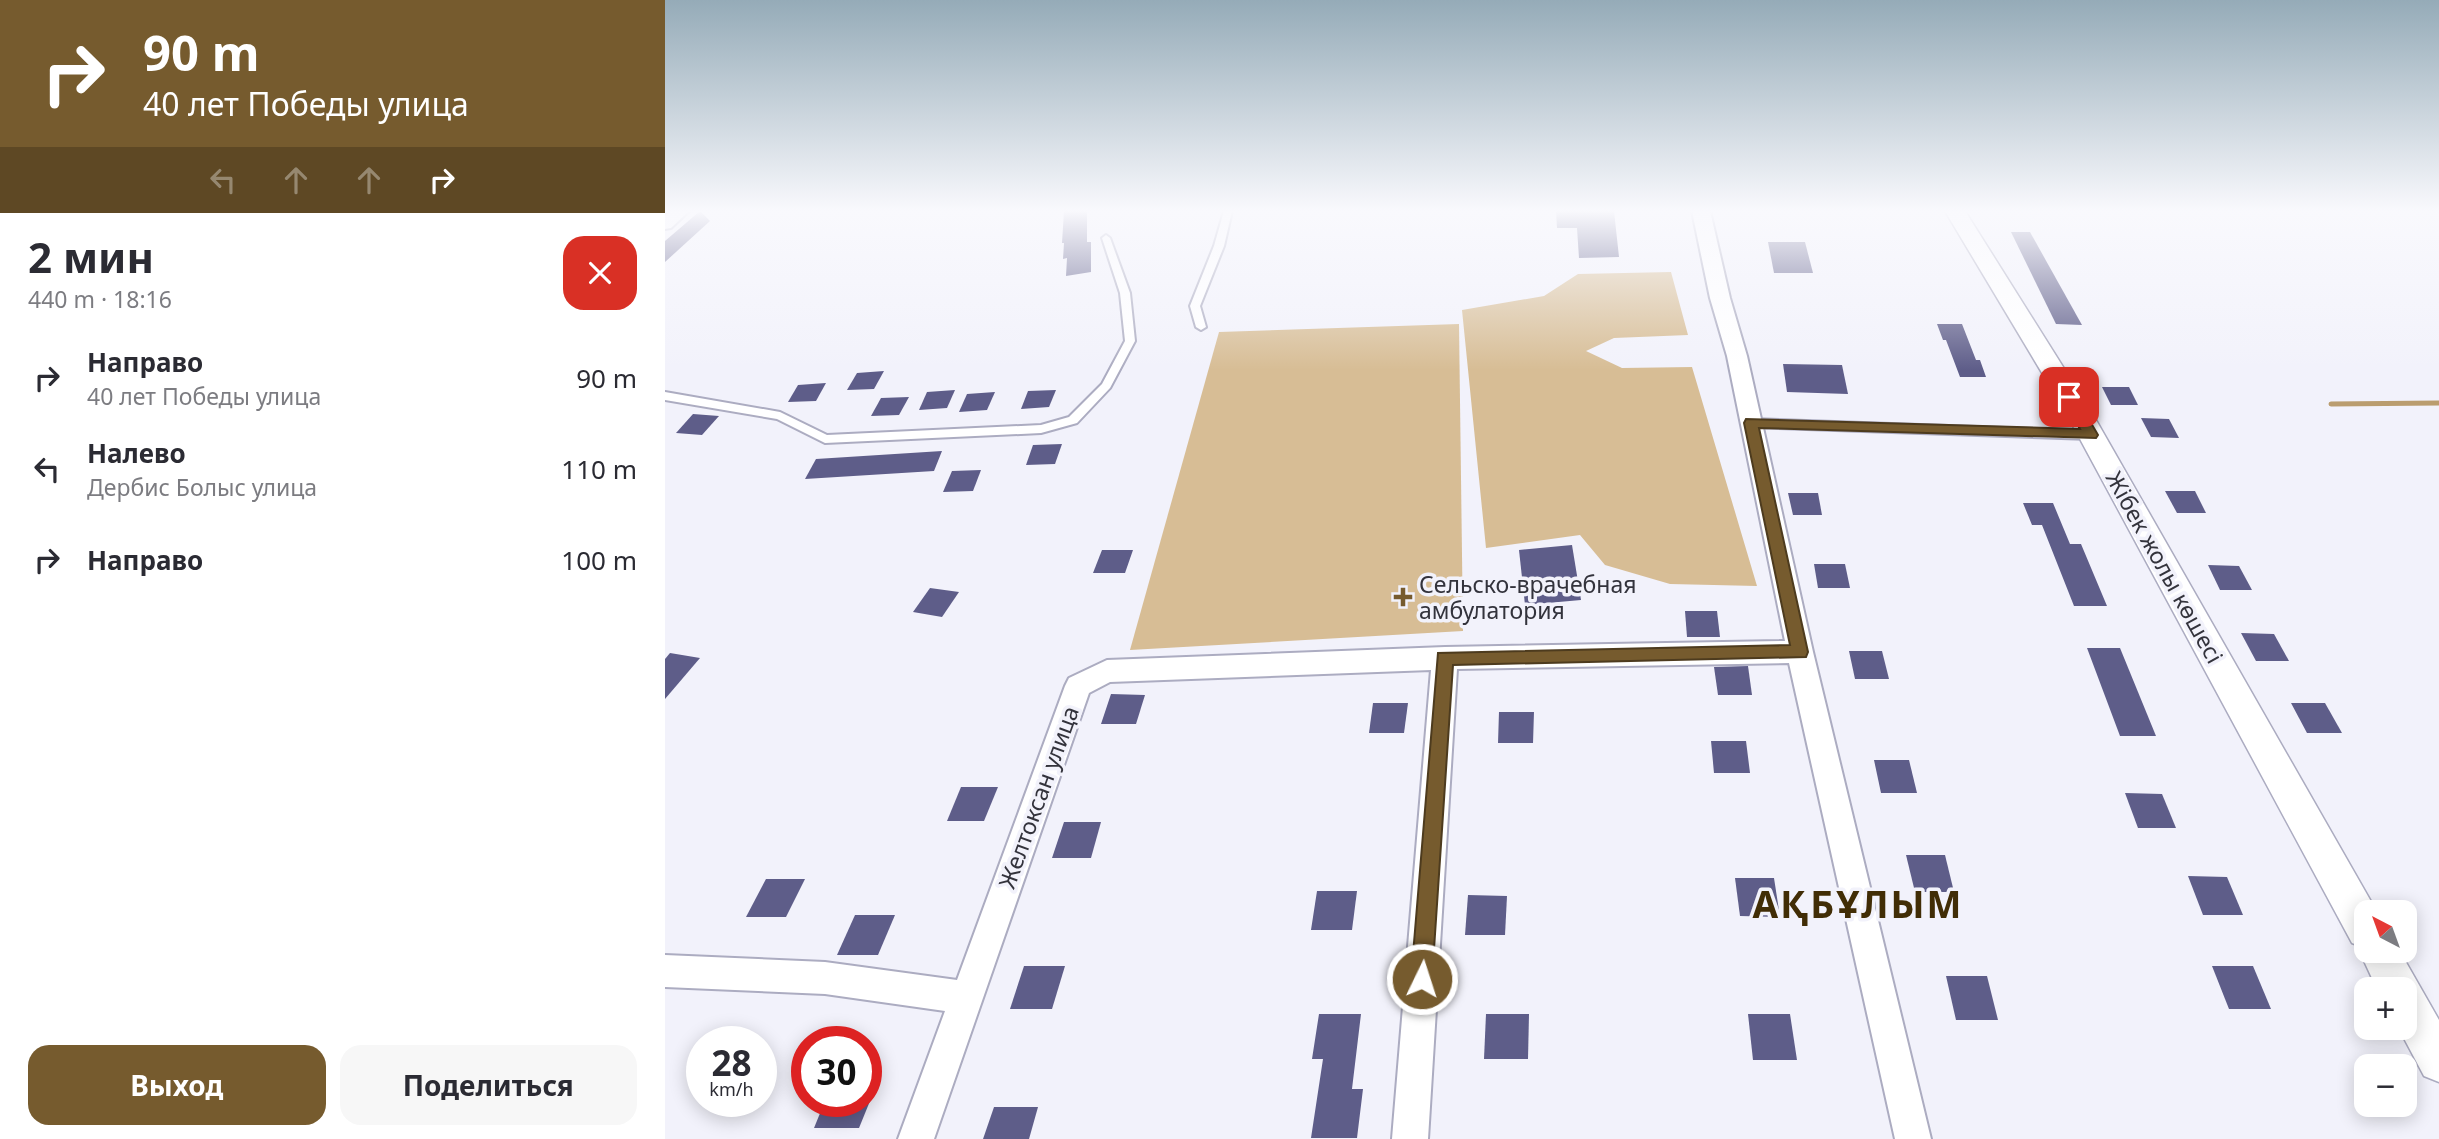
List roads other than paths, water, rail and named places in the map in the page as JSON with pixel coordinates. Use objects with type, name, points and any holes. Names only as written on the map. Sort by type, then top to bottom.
[{"type":"street","points":[[1714,264],[1913,1139]]},
{"type":"street","name":"Жібек жолы көшесі","points":[[1987,264],[2091,435],[2354,907]]},
{"type":"street","name":"Желтоксан улица","points":[[916,1139],[1078,686],[1107,671],[1444,658],[1800,652]]},
{"type":"street","points":[[1410,1139],[1444,658]]},
{"type":"street","points":[[665,971],[825,978],[966,998]]},
{"type":"street","points":[[2417,1021],[2439,1061]]},
{"type":"lane","points":[[665,397],[780,416],[825,439],[1041,429],[1073,420],[1106,386],[1130,341],[1125,293],[1115,264]]},
{"type":"lane","points":[[1201,327],[1195,306],[1212,264]]},
{"type":"lane","points":[[1751,423],[2091,435]]},
{"type":"waterway","points":[[2331,404],[2439,403]]},
{"type":"place","name":"Сельско-врачебная амбулатория","points":[[1403,597]]},
{"type":"district","name":"АҚБҰЛЫМ","points":[[1858,903]]}]
